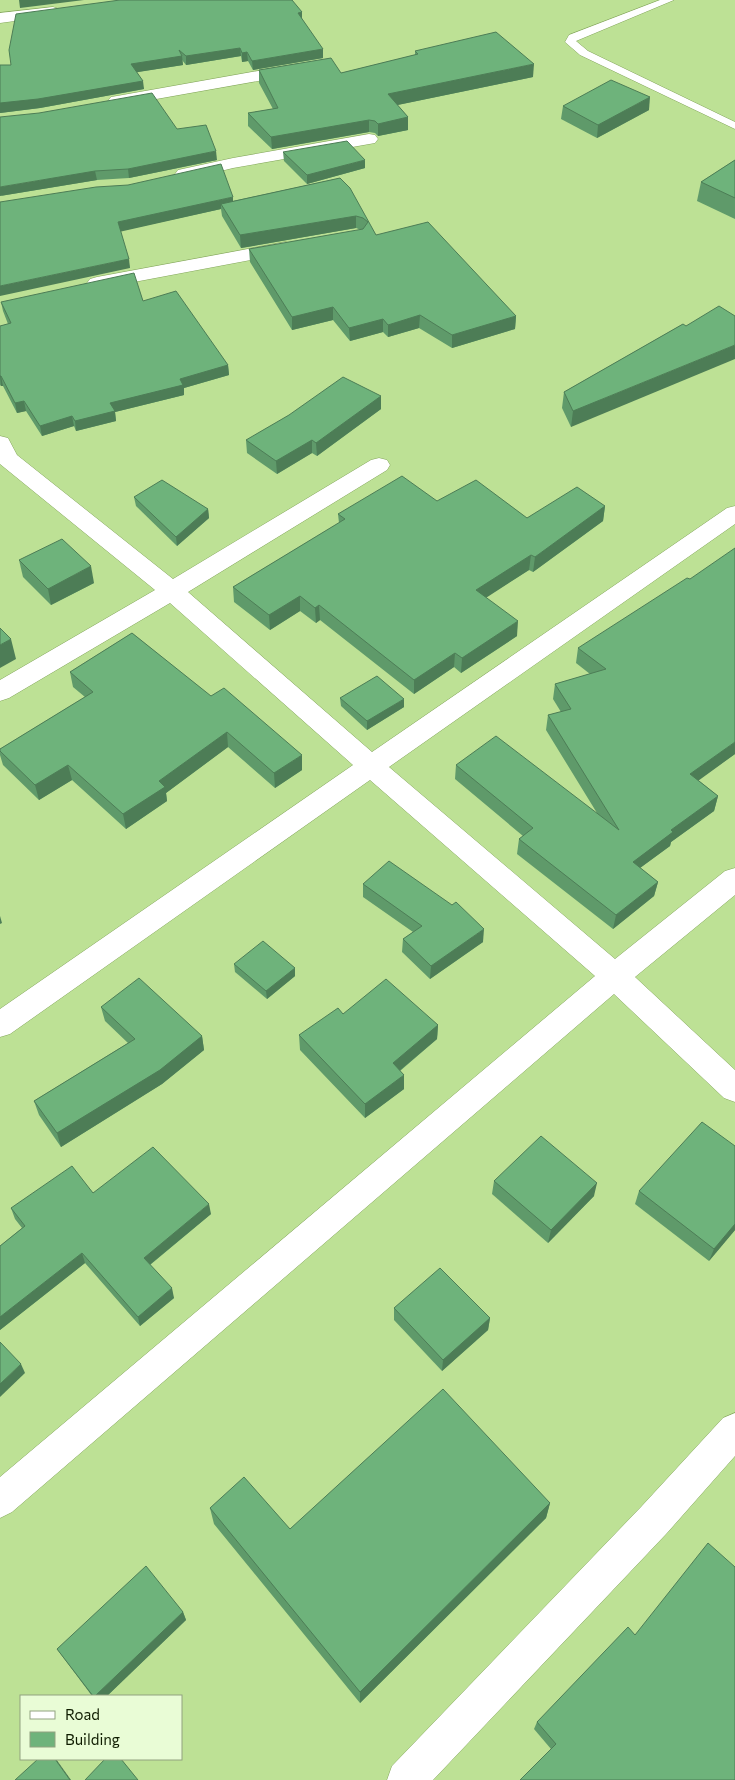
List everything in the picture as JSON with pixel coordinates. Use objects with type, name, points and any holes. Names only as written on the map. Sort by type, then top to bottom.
[{"type":"street","points":[[0,18],[72,9]]},
{"type":"street","points":[[98,104],[316,66]]},
{"type":"street","points":[[167,178],[233,163],[369,139]]},
{"type":"street","points":[[83,286],[148,272],[308,244]]},
{"type":"street","points":[[0,443],[8,459],[172,591],[372,767],[615,976],[735,1089]]},
{"type":"street","points":[[0,692],[172,591],[379,465]]},
{"type":"street","points":[[0,1025],[735,513]]},
{"type":"street","points":[[0,1500],[615,976],[735,879]]},
{"type":"street","points":[[406,1780],[654,1520],[735,1430]]},
{"type":"lane","points":[[669,0],[573,37],[570,42],[584,53],[735,126]]},
{"type":"building","points":[[120,0],[292,0],[302,12],[298,13],[323,49],[252,61],[247,52],[242,53],[240,48],[186,56],[179,50],[182,56],[131,64],[143,81],[38,99],[0,103],[0,65],[11,65],[9,50],[16,14]]},
{"type":"building","points":[[496,32],[534,64],[388,94],[408,117],[378,124],[375,121],[369,120],[271,137],[248,113],[278,108],[259,70],[331,58],[341,73],[418,54],[415,51]]},
{"type":"building","points":[[611,80],[650,97],[598,125],[563,106]]},
{"type":"building","points":[[152,93],[177,129],[206,125],[216,151],[128,169],[95,171],[0,187],[0,117],[39,113]]},
{"type":"building","points":[[347,141],[365,160],[307,175],[283,152]]},
{"type":"building","points":[[735,160],[735,198],[701,182]]},
{"type":"building","points":[[221,164],[233,197],[118,222],[129,259],[0,286],[0,202],[96,187],[128,185]]},
{"type":"building","points":[[340,178],[350,188],[376,235],[428,222],[516,316],[452,335],[420,315],[388,325],[383,319],[349,328],[333,307],[292,317],[249,249],[363,229],[368,222],[356,216],[240,235],[221,204]]},
{"type":"building","points":[[134,273],[143,301],[176,291],[228,365],[180,379],[183,385],[110,403],[115,411],[75,421],[72,416],[40,426],[24,401],[15,403],[0,376],[0,326],[11,323],[1,302]]},
{"type":"building","points":[[719,306],[735,316],[735,345],[573,411],[564,392],[683,324],[686,326]]},
{"type":"building","points":[[343,377],[381,396],[316,443],[312,440],[276,461],[246,440],[289,415]]},
{"type":"building","points":[[402,476],[437,501],[476,480],[527,518],[577,487],[605,506],[535,557],[531,555],[476,590],[518,621],[462,658],[455,653],[414,680],[319,605],[315,608],[300,596],[269,615],[233,587],[345,519],[338,514]]},
{"type":"building","points":[[162,480],[208,509],[176,537],[134,497]]},
{"type":"building","points":[[62,539],[91,566],[48,589],[19,560]]},
{"type":"building","points":[[735,548],[735,742],[690,774],[718,796],[671,830],[673,832],[633,862],[658,882],[616,915],[519,839],[533,828],[456,765],[496,736],[619,830],[548,715],[571,709],[555,684],[606,669],[578,648],[687,578],[690,579]]},
{"type":"building","points":[[0,628],[11,639],[0,645]]},
{"type":"building","points":[[132,633],[211,696],[224,688],[302,755],[274,773],[227,732],[159,781],[165,787],[123,814],[68,765],[35,785],[0,749],[93,692],[70,672]]},
{"type":"building","points":[[377,676],[404,699],[367,721],[340,698]]},
{"type":"building","points":[[389,861],[452,905],[456,902],[484,929],[431,966],[403,939],[422,926],[363,884]]},
{"type":"building","points":[[263,941],[295,968],[266,991],[234,964]]},
{"type":"building","points":[[139,978],[202,1036],[160,1070],[57,1133],[34,1101],[135,1039],[101,1007]]},
{"type":"building","points":[[386,979],[438,1025],[393,1063],[404,1075],[365,1104],[299,1035],[338,1008],[343,1014]]},
{"type":"building","points":[[702,1122],[735,1146],[735,1224],[714,1249],[639,1191]]},
{"type":"building","points":[[541,1136],[597,1183],[551,1230],[494,1181]]},
{"type":"building","points":[[153,1147],[209,1204],[144,1258],[172,1288],[138,1317],[82,1253],[0,1317],[0,1246],[25,1226],[11,1208],[72,1166],[93,1193]]},
{"type":"building","points":[[440,1268],[490,1318],[443,1360],[394,1308]]},
{"type":"building","points":[[0,1342],[21,1364],[0,1384]]},
{"type":"building","points":[[443,1389],[550,1503],[360,1692],[210,1508],[244,1477],[290,1529]]},
{"type":"building","points":[[708,1543],[735,1567],[735,1780],[520,1780],[556,1744],[537,1722],[628,1627],[635,1635]]},
{"type":"building","points":[[146,1566],[183,1612],[96,1695],[92,1695],[57,1649]]},
{"type":"building","points":[[37,1760],[56,1760],[70,1780],[15,1780]]},
{"type":"building","points":[[104,1760],[122,1760],[138,1780],[85,1780]]}]
